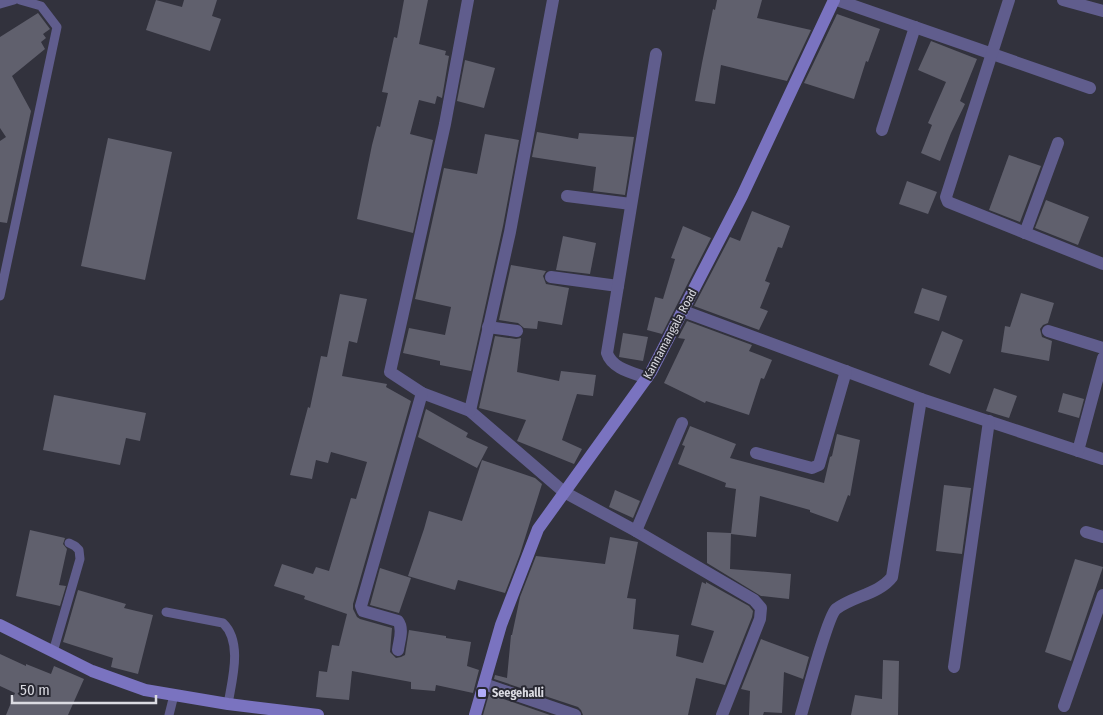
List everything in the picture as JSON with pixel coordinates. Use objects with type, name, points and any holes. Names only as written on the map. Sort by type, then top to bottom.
[{"type":"main road","name":"Kannamangala Road","points":[[475,715],[501,625],[538,529],[647,378],[742,196],[836,0]]},
{"type":"main road","points":[[0,625],[92,671],[145,690],[228,704],[251,711],[318,715]]},
{"type":"street","points":[[468,0],[445,124],[390,372],[422,393],[470,411],[564,492],[636,531],[754,600],[761,608],[760,619],[722,715]]},
{"type":"street","points":[[470,411],[510,232],[553,0]]},
{"type":"street","points":[[836,0],[1090,88]]},
{"type":"street","points":[[1009,0],[990,54],[946,197],[948,202],[1103,264]]},
{"type":"street","points":[[1063,0],[1103,12]]},
{"type":"street","points":[[882,130],[915,27]]},
{"type":"street","points":[[647,378],[613,364],[607,353],[656,54]]},
{"type":"street","points":[[1025,232],[1058,143]]},
{"type":"street","points":[[567,196],[632,204]]},
{"type":"street","points":[[551,277],[618,286]]},
{"type":"street","points":[[683,311],[921,399],[1103,459]]},
{"type":"street","points":[[488,327],[517,331]]},
{"type":"street","points":[[1048,331],[1103,348]]},
{"type":"street","points":[[1078,450],[1098,397],[1103,358]]},
{"type":"street","points":[[756,453],[812,468],[819,465],[846,371]]},
{"type":"street","points":[[398,650],[401,624],[398,621],[363,611],[361,606],[422,393]]},
{"type":"street","points":[[801,715],[832,613],[846,602],[883,586],[892,577],[921,399]]},
{"type":"street","points":[[954,667],[989,421]]},
{"type":"street","points":[[636,531],[682,423]]},
{"type":"street","points":[[1086,532],[1103,537]]},
{"type":"street","points":[[1064,706],[1100,615],[1103,595]]},
{"type":"street","points":[[484,684],[572,714]]},
{"type":"lane","points":[[0,4],[14,0]]},
{"type":"lane","points":[[0,296],[57,27],[41,6],[20,0]]},
{"type":"lane","points":[[53,652],[80,559],[79,550],[69,543]]},
{"type":"lane","points":[[166,612],[223,623],[228,628],[232,636],[234,653],[233,677],[228,704]]},
{"type":"lane","points":[[169,715],[174,695]]},
{"type":"building","points":[[156,0],[182,7],[184,0],[217,0],[212,16],[221,19],[210,51],[146,30]]},
{"type":"building","points":[[404,0],[428,0],[419,44],[446,51],[445,55],[449,56],[442,98],[437,96],[435,104],[419,100],[410,134],[433,140],[413,233],[357,219],[372,145],[377,126],[380,127],[388,93],[382,92],[394,37],[397,38]]},
{"type":"building","points":[[717,0],[762,0],[757,18],[811,30],[787,81],[721,65],[715,104],[695,101],[713,9],[715,10]]},
{"type":"building","points":[[38,13],[50,29],[43,34],[46,38],[41,42],[45,49],[12,76],[31,111],[7,223],[0,222],[0,141],[6,137],[0,128],[0,37]]},
{"type":"building","points":[[837,14],[880,29],[868,62],[866,61],[854,99],[804,83]]},
{"type":"building","points":[[931,41],[977,59],[960,101],[965,104],[940,161],[921,153],[932,125],[928,123],[946,82],[918,70]]},
{"type":"building","points":[[465,60],[495,68],[484,108],[457,101]]},
{"type":"building","points":[[537,132],[578,139],[579,133],[634,137],[625,195],[593,191],[596,167],[532,157]]},
{"type":"building","points":[[485,134],[519,140],[503,226],[471,371],[440,365],[440,361],[403,353],[409,328],[445,335],[451,307],[415,299],[444,168],[477,174]]},
{"type":"building","points":[[108,138],[172,152],[145,280],[81,266]]},
{"type":"building","points":[[1009,155],[1041,166],[1020,222],[989,210]]},
{"type":"building","points":[[907,181],[937,192],[928,214],[899,204]]},
{"type":"building","points":[[1046,200],[1089,217],[1078,245],[1035,228]]},
{"type":"building","points":[[752,211],[790,226],[782,248],[778,247],[765,281],[770,283],[760,308],[768,311],[759,330],[694,306],[730,237],[740,241]]},
{"type":"building","points":[[683,226],[711,238],[662,334],[647,330],[655,297],[663,299],[675,259],[671,258]]},
{"type":"building","points":[[563,236],[596,243],[590,274],[556,270]]},
{"type":"building","points":[[511,265],[546,271],[543,276],[546,284],[569,288],[562,325],[538,321],[537,329],[524,328],[518,323],[499,320]]},
{"type":"building","points":[[922,288],[947,296],[939,321],[914,313]]},
{"type":"building","points":[[1021,293],[1054,303],[1048,323],[1040,329],[1042,337],[1052,341],[1049,361],[1001,352],[1005,326],[1010,327]]},
{"type":"building","points":[[340,294],[367,299],[357,343],[349,341],[342,376],[387,384],[386,387],[411,401],[353,609],[360,619],[392,628],[390,652],[396,658],[405,655],[409,630],[471,642],[467,666],[479,670],[473,693],[436,685],[435,691],[411,689],[411,682],[352,671],[349,700],[316,697],[319,671],[327,672],[332,645],[339,646],[347,614],[304,599],[305,596],[274,586],[282,564],[313,574],[316,567],[329,571],[351,498],[356,499],[367,462],[331,452],[328,463],[316,460],[312,479],[290,475],[308,407],[310,408],[321,356],[327,357]]},
{"type":"building","points":[[687,321],[752,345],[749,351],[772,360],[764,379],[761,378],[749,415],[706,401],[705,403],[664,383],[685,339],[678,338]]},
{"type":"building","points":[[942,331],[963,340],[950,374],[929,365]]},
{"type":"building","points":[[623,333],[648,337],[643,361],[619,357]]},
{"type":"building","points":[[495,336],[521,338],[517,372],[559,381],[561,371],[596,375],[593,396],[577,394],[562,440],[582,449],[574,464],[517,441],[526,420],[479,408]]},
{"type":"building","points":[[994,388],[1017,396],[1009,418],[986,411]]},
{"type":"building","points":[[1063,393],[1084,399],[1079,418],[1058,412]]},
{"type":"building","points":[[54,395],[146,413],[140,441],[126,438],[120,465],[43,450]]},
{"type":"building","points":[[426,409],[468,433],[466,437],[488,447],[477,468],[418,437]]},
{"type":"building","points":[[690,426],[736,444],[730,458],[824,483],[837,434],[860,440],[850,496],[848,495],[838,522],[810,512],[810,510],[760,496],[756,537],[731,534],[736,489],[725,487],[726,483],[678,464],[685,446],[682,445]]},
{"type":"building","points":[[482,460],[535,478],[542,484],[520,554],[505,593],[458,580],[455,590],[408,576],[429,511],[462,521]]},
{"type":"building","points":[[944,485],[971,488],[962,554],[936,551]]},
{"type":"building","points":[[615,490],[640,501],[633,518],[609,507]]},
{"type":"building","points":[[30,530],[65,538],[63,544],[67,549],[59,585],[66,586],[60,606],[16,596]]},
{"type":"building","points":[[707,532],[731,533],[730,569],[791,574],[789,599],[761,596],[707,563]]},
{"type":"building","points":[[610,537],[638,542],[627,598],[636,599],[633,629],[679,635],[676,656],[703,663],[714,631],[691,625],[702,582],[706,584],[706,582],[749,606],[753,611],[725,685],[696,678],[688,715],[583,715],[578,707],[494,679],[495,675],[507,678],[511,635],[520,597],[536,556],[605,564]]},
{"type":"building","points":[[1075,559],[1103,567],[1071,661],[1045,652]]},
{"type":"building","points":[[380,568],[411,578],[399,613],[370,605]]},
{"type":"building","points":[[78,590],[126,604],[124,608],[153,615],[138,674],[111,667],[113,658],[63,642]]},
{"type":"building","points":[[761,639],[809,657],[803,679],[784,672],[782,713],[764,712],[763,715],[749,715],[750,691],[741,689]]},
{"type":"building","points":[[0,654],[26,666],[26,664],[51,674],[54,666],[84,679],[68,715],[6,715],[15,693],[0,686]]},
{"type":"building","points":[[883,660],[899,661],[898,715],[851,715],[855,695],[882,699]]},
{"type":"building","points":[[489,694],[550,715],[483,715]]},
{"type":"place","name":"Seegehalli","points":[[482,693]]}]
